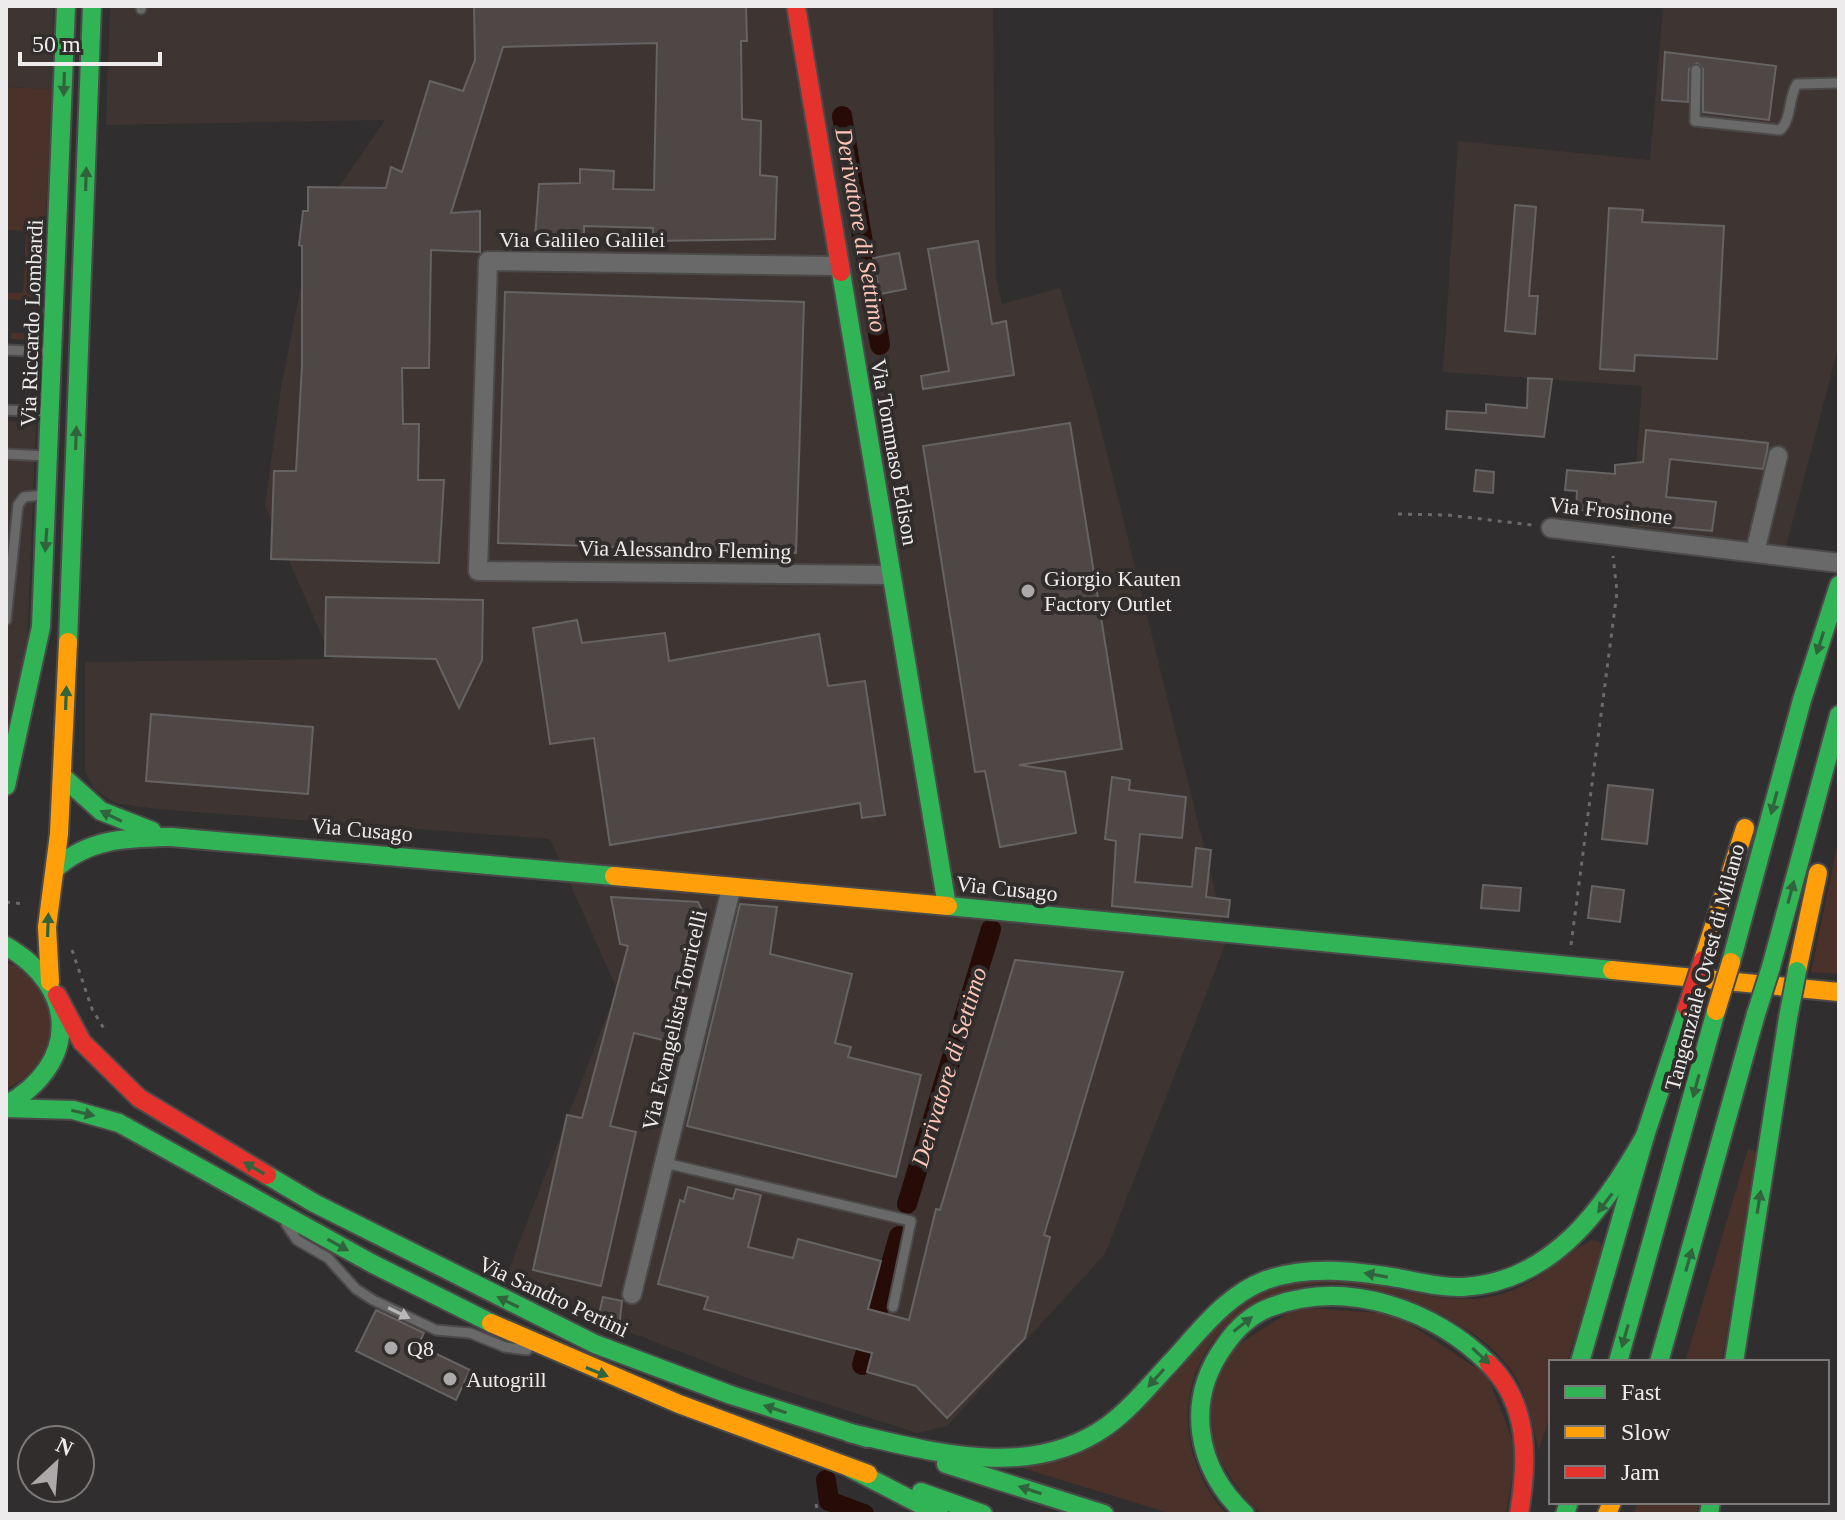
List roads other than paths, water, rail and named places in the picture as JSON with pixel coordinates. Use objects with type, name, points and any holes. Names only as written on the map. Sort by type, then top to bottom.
[{"type":"main road","name":"Via Riccardo Lombardi","points":[[6,784],[41,627],[66,6]]},
{"type":"main road","points":[[6,1107],[39,1084],[54,1062],[62,1032],[47,927],[62,776],[92,6]]},
{"type":"main road","name":"Via Tommaso Edison","points":[[796,6],[947,906]]},
{"type":"main road","name":"Tangenziale Ovest di Milano","points":[[1619,1360],[1802,700],[1839,585]]},
{"type":"main road","points":[[1759,790],[1802,700]]},
{"type":"main road","points":[[1660,1360],[1839,715]]},
{"type":"main road","points":[[1734,1360],[1788,1018],[1825,841],[1839,736]]},
{"type":"main road","name":"Via Cusago","points":[[62,776],[101,811],[171,837]]},
{"type":"main road","points":[[1581,1360],[1645,1136],[1749,815]]},
{"type":"main road","name":"Via Cusago","points":[[55,869],[69,854],[97,841],[171,837],[947,906],[1839,992]]},
{"type":"main road","points":[[6,946],[30,959],[54,988]]},
{"type":"main road","name":"Via Sandro Pertini","points":[[54,988],[82,1042],[139,1098],[314,1203],[595,1344],[731,1395],[1104,1514]]},
{"type":"main road","points":[[6,1107],[48,1107],[119,1123],[373,1265],[559,1355],[737,1427],[983,1514]]},
{"type":"main road","points":[[850,1433],[974,1457],[1018,1459],[1048,1455],[1076,1444],[1117,1418],[1220,1310],[1265,1280],[1308,1270],[1337,1270],[1462,1287],[1481,1286],[1523,1275],[1564,1248],[1584,1228],[1622,1179],[1645,1136]]},
{"type":"main road","points":[[1245,1514],[1223,1492],[1208,1465],[1200,1439],[1199,1407],[1205,1377],[1219,1348],[1237,1328],[1262,1310],[1289,1300],[1322,1296],[1361,1298],[1399,1308],[1468,1345],[1495,1369],[1512,1402],[1524,1436],[1526,1463],[1521,1514]]},
{"type":"main road","points":[[1521,1514],[1545,1459]]},
{"type":"main road","points":[[850,1468],[939,1514]]},
{"type":"street","name":"Via Galileo Galilei","points":[[478,571],[488,261],[840,266]]},
{"type":"street","points":[[1755,552],[1778,456]]},
{"type":"street","name":"Via Frosinone","points":[[1551,528],[1559,532],[1609,533],[1839,563]]},
{"type":"street","name":"Via Alessandro Fleming","points":[[478,571],[891,575]]},
{"type":"street","name":"Via Evangelista Torricelli","points":[[632,1294],[731,889]]},
{"type":"lane","points":[[1696,70],[1695,121],[1780,130],[1785,126],[1791,93],[1797,84],[1839,83]]},
{"type":"lane","points":[[6,350],[53,353]]},
{"type":"lane","points":[[6,410],[51,412]]},
{"type":"lane","points":[[6,454],[50,456]]},
{"type":"lane","points":[[6,620],[18,505],[24,497],[48,494]]},
{"type":"lane","name":"Via Evangelista Torricelli","points":[[665,1163],[911,1221],[893,1307]]},
{"type":"lane","points":[[277,1211],[297,1240],[328,1258],[356,1289],[373,1300],[436,1330],[470,1333],[505,1347],[559,1355]]},
{"type":"waterway","name":"Derivatore di Settimo","points":[[842,116],[880,345]]},
{"type":"waterway","name":"Derivatore di Settimo","points":[[907,1204],[991,929]]},
{"type":"waterway","name":"Derivatore di Settimo","points":[[862,1365],[899,1236]]},
{"type":"waterway","name":"Derivatore di Settimo","points":[[826,1480],[829,1501],[864,1514]]},
{"type":"place","name":"Giorgio Kauten Factory Outlet","points":[[1028,591]]},
{"type":"place","name":"Q8","points":[[391,1348]]},
{"type":"place","name":"Autogrill","points":[[450,1379]]}]
